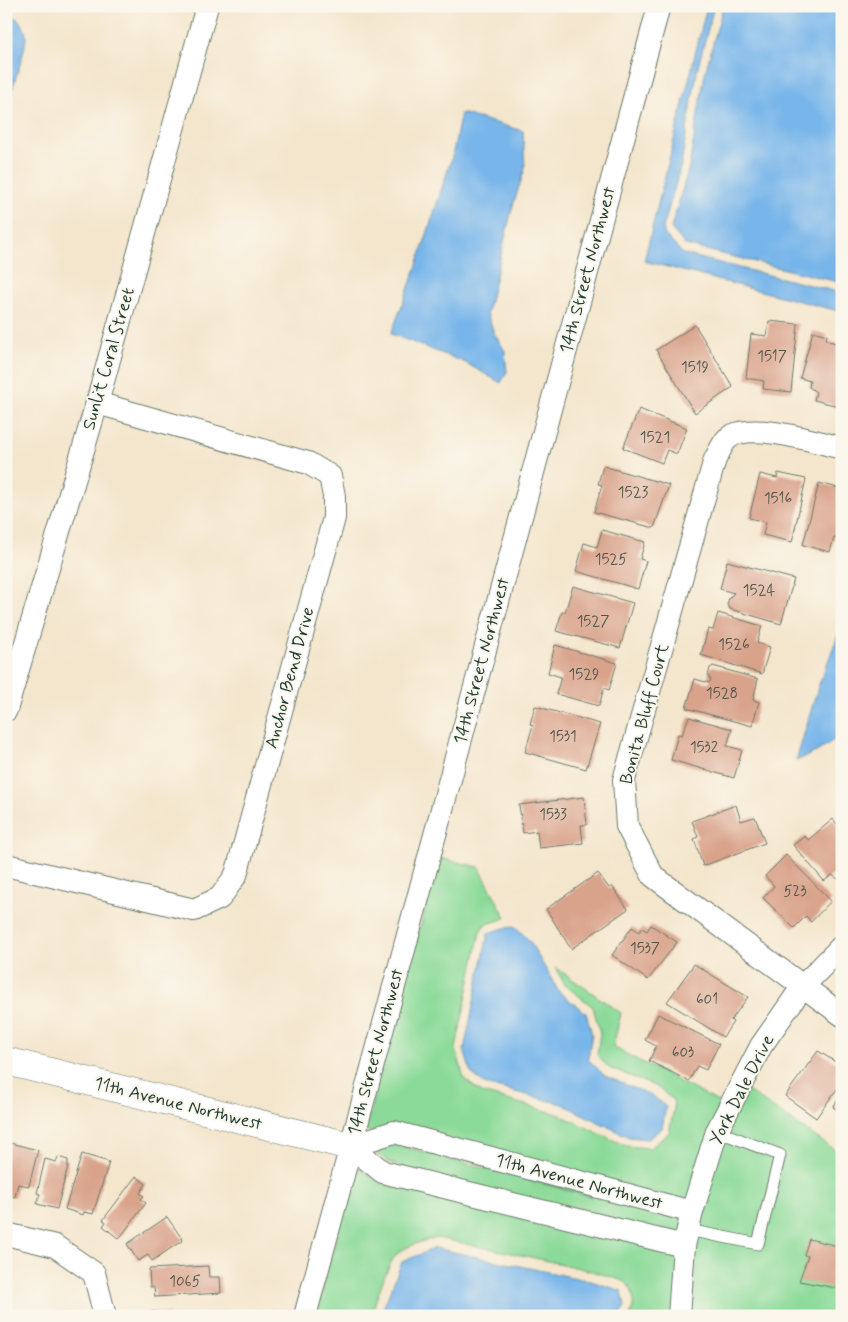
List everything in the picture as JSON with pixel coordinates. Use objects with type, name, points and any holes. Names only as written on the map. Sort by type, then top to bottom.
[{"type":"street","name":"Sunlit Coral Street","points":[[6,710],[97,403],[207,6]]},
{"type":"street","name":"14th Street Northwest","points":[[305,1316],[659,6]]},
{"type":"street","name":"Anchor Bend Drive","points":[[6,865],[194,910],[220,898],[236,875],[334,518],[334,496],[330,476],[308,462],[97,403]]},
{"type":"street","name":"Bonita Bluff Court","points":[[842,448],[788,434],[750,430],[728,438],[716,459],[624,780],[627,826],[653,876],[842,1015]]},
{"type":"street","name":"York Dale Drive","points":[[679,1316],[688,1230],[717,1131],[761,1046],[803,986],[842,946]]},
{"type":"street","name":"11th Avenue Northwest","points":[[6,1061],[350,1146],[383,1172],[688,1230]]},
{"type":"street","name":"11th Avenue Northwest","points":[[350,1146],[394,1132],[688,1230]]},
{"type":"street","points":[[6,1234],[55,1246],[94,1273],[105,1316]]},
{"type":"lane","points":[[688,1230],[758,1244],[780,1155],[717,1131]]},
{"type":"green space","points":[[439,858],[479,867],[506,918],[484,925],[480,932],[456,1048],[464,1079],[482,1093],[558,1114],[626,1146],[650,1148],[669,1133],[674,1108],[673,1100],[657,1087],[609,1068],[597,1055],[600,1033],[593,1007],[565,985],[555,967],[621,1013],[613,1047],[726,1106],[742,1087],[842,1155],[842,1316],[630,1316],[633,1304],[632,1291],[627,1284],[617,1279],[569,1266],[437,1238],[405,1248],[393,1258],[371,1316],[315,1316],[356,1165],[380,1183],[585,1233],[388,1162],[373,1150],[394,1144],[592,1197],[365,1130]]},
{"type":"water","points":[[707,6],[714,6],[697,71],[681,165],[663,228],[665,235],[683,254],[842,293],[842,312],[644,261]]},
{"type":"water","points":[[723,6],[842,6],[842,283],[685,245],[671,228],[689,167],[705,73]]},
{"type":"water","points":[[6,12],[24,27],[26,41],[6,107]]},
{"type":"water","points":[[461,113],[523,131],[525,168],[512,209],[487,313],[494,333],[505,351],[507,372],[501,383],[464,362],[391,334],[416,268],[452,157]]},
{"type":"water","points":[[842,625],[842,734],[818,751],[796,761],[818,687]]},
{"type":"water","points":[[516,927],[529,940],[559,992],[586,1013],[592,1034],[588,1059],[605,1076],[653,1096],[666,1107],[662,1128],[648,1139],[629,1137],[562,1104],[484,1084],[471,1073],[464,1050],[488,933],[504,928]]},
{"type":"water","points":[[435,1248],[591,1281],[622,1291],[625,1306],[620,1316],[380,1316],[402,1262]]},
{"type":"building","points":[[769,321],[798,324],[791,392],[763,389],[764,381],[746,378],[751,334],[767,336]]},
{"type":"building","points":[[695,325],[733,387],[695,413],[656,350]]},
{"type":"building","points":[[813,331],[827,335],[826,340],[842,345],[842,407],[814,400],[816,392],[809,387],[810,381],[800,378]]},
{"type":"building","points":[[639,409],[687,428],[677,454],[667,450],[662,463],[623,448]]},
{"type":"building","points":[[603,466],[669,485],[654,528],[594,512],[602,485],[598,484]]},
{"type":"building","points":[[778,473],[806,479],[792,542],[763,535],[766,522],[749,518],[760,474],[777,478]]},
{"type":"building","points":[[819,483],[842,489],[842,540],[834,538],[830,552],[803,545]]},
{"type":"building","points":[[602,530],[645,542],[640,559],[646,561],[638,589],[576,571],[584,543],[597,547]]},
{"type":"building","points":[[727,561],[794,579],[781,624],[730,609],[727,605],[729,598],[734,593],[720,589]]},
{"type":"building","points":[[573,586],[633,603],[620,648],[556,631],[562,612],[565,612]]},
{"type":"building","points":[[718,613],[762,626],[757,643],[770,647],[762,674],[701,655],[708,629],[713,630]]},
{"type":"building","points":[[555,645],[617,663],[609,690],[604,688],[599,706],[556,694],[561,677],[548,673]]},
{"type":"building","points":[[713,666],[758,679],[753,700],[759,702],[752,726],[686,708],[695,679],[709,683],[711,680],[708,676],[710,668]]},
{"type":"building","points":[[535,706],[600,724],[586,769],[525,752],[533,725],[530,724]]},
{"type":"building","points":[[689,717],[732,729],[727,746],[742,750],[734,778],[671,760],[678,734],[682,735]]},
{"type":"building","points":[[584,797],[587,825],[581,825],[583,843],[539,848],[537,831],[523,833],[519,805]]},
{"type":"building","points":[[736,805],[741,821],[755,817],[765,843],[703,866],[694,839],[698,837],[692,821]]},
{"type":"building","points":[[833,819],[842,830],[842,876],[838,879],[832,875],[824,881],[793,845],[805,836],[808,840]]},
{"type":"building","points":[[786,855],[831,901],[811,922],[806,916],[794,928],[763,898],[774,886],[765,876]]},
{"type":"building","points":[[598,873],[609,888],[612,886],[628,909],[571,949],[546,909]]},
{"type":"building","points":[[651,925],[677,942],[648,980],[612,955],[632,927],[639,932],[642,928],[647,931]]},
{"type":"building","points":[[694,964],[748,997],[731,1020],[733,1022],[723,1037],[667,1002]]},
{"type":"building","points":[[658,1014],[719,1044],[706,1070],[697,1066],[689,1081],[649,1061],[656,1046],[645,1040]]},
{"type":"building","points":[[818,1051],[842,1066],[842,1082],[816,1118],[785,1096]]},
{"type":"building","points":[[842,1094],[842,1113],[833,1107]]},
{"type":"building","points":[[10,1143],[38,1150],[29,1186],[18,1184],[15,1197],[6,1195],[6,1161]]},
{"type":"building","points":[[82,1154],[109,1162],[93,1214],[84,1212],[83,1215],[65,1209]]},
{"type":"building","points":[[58,1157],[68,1160],[68,1166],[57,1209],[37,1204],[40,1194],[37,1193],[45,1159],[56,1162]]},
{"type":"building","points":[[136,1176],[146,1184],[140,1193],[144,1196],[141,1199],[146,1203],[119,1239],[103,1226],[106,1222],[103,1220]]},
{"type":"building","points":[[167,1217],[183,1240],[152,1261],[148,1255],[138,1261],[127,1244]]},
{"type":"building","points":[[809,1239],[842,1247],[841,1289],[799,1281],[808,1256],[804,1255]]},
{"type":"building","points":[[208,1266],[209,1277],[220,1277],[221,1293],[155,1297],[154,1287],[150,1287],[149,1269]]},
{"type":"building","points":[[152,1311],[171,1315],[171,1316],[151,1316]]}]
